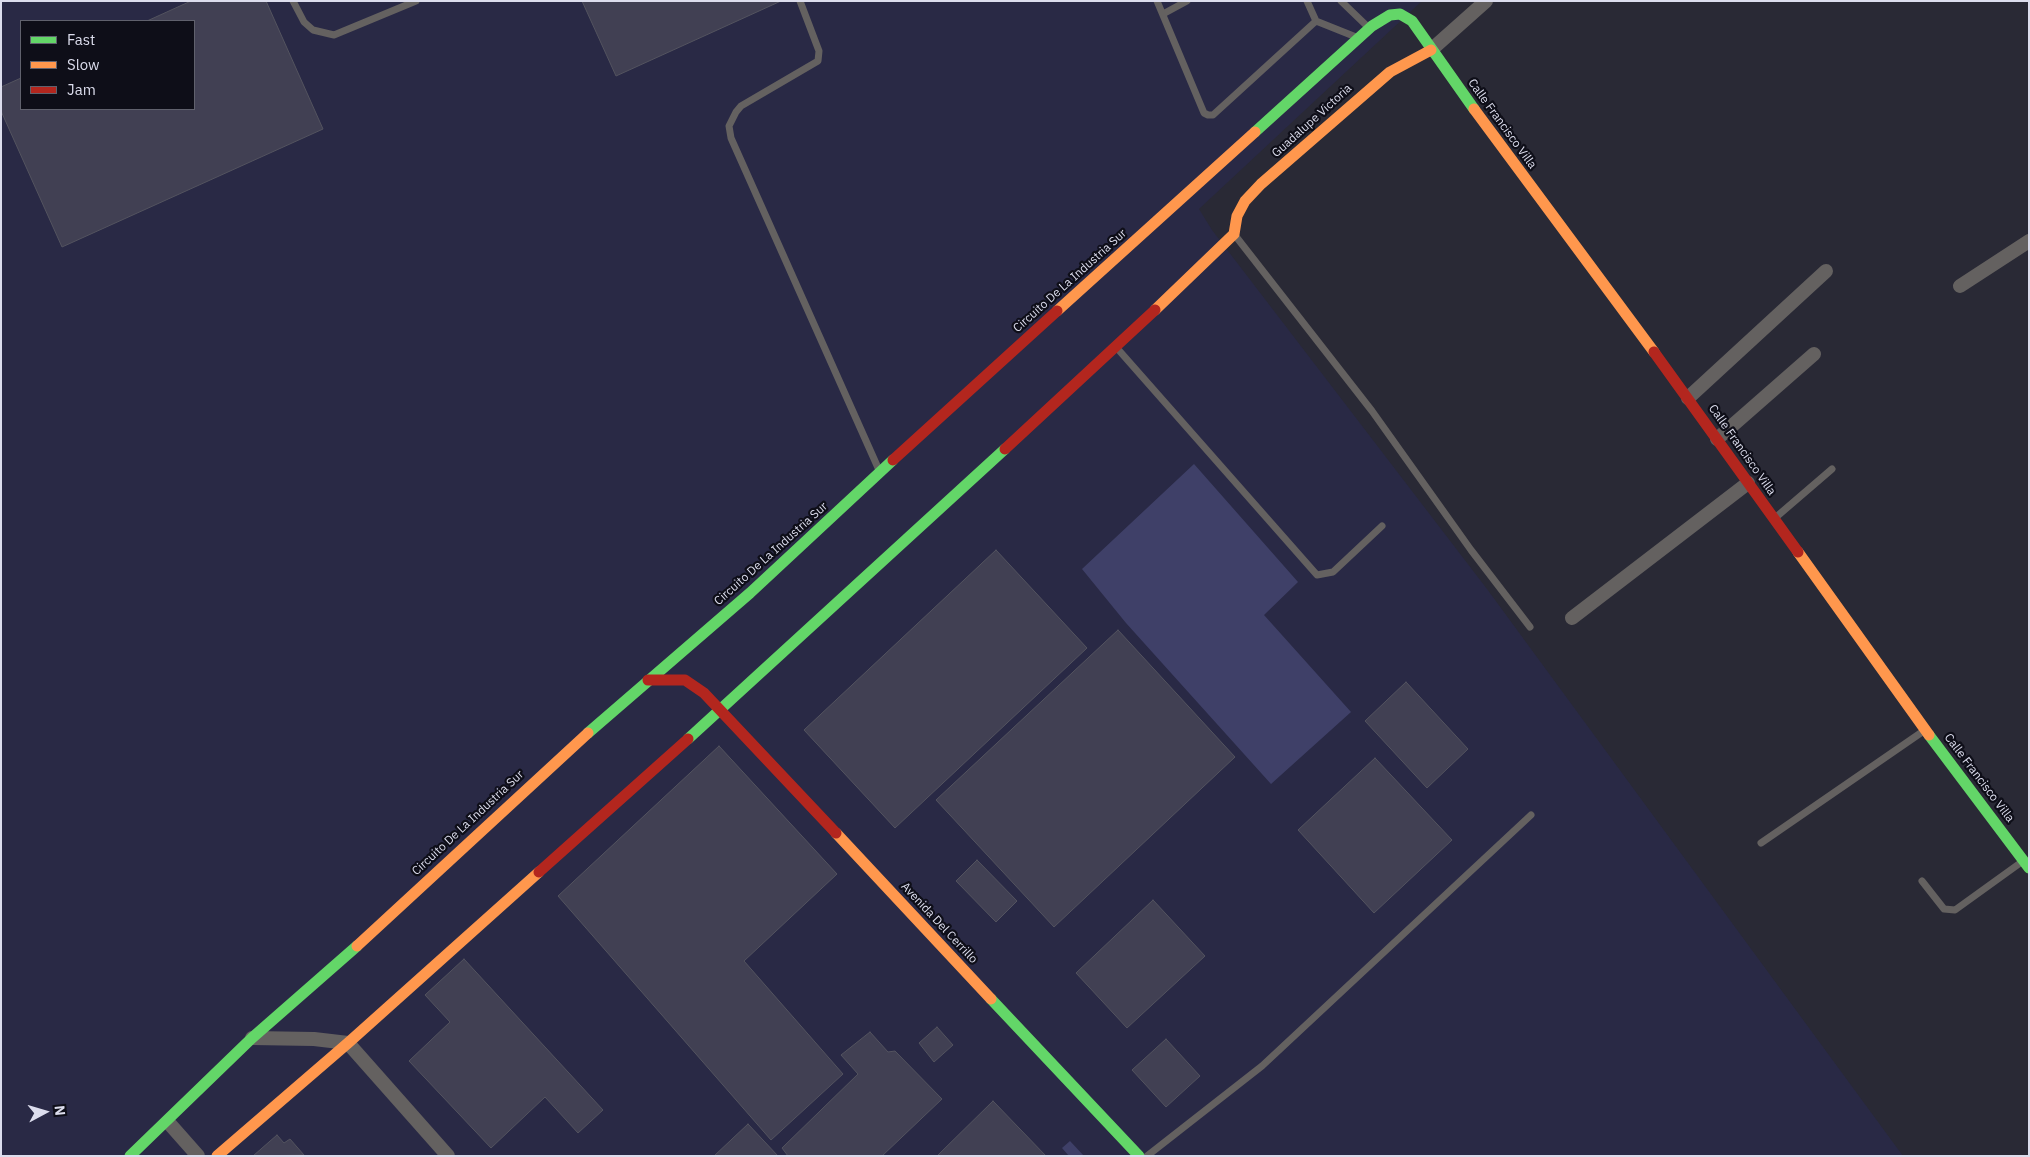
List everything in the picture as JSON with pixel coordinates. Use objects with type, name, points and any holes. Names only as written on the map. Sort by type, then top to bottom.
[{"type":"main road","name":"Circuito De La Industria Sur","points":[[130,1156],[168,1122],[252,1038],[342,960],[462,847],[648,680],[750,593],[1369,29],[1382,18],[1400,14],[1412,21],[1431,50]]},
{"type":"main road","name":"Guadalupe Victoria","points":[[1234,234],[1238,216],[1245,201],[1261,184],[1390,72],[1431,50]]},
{"type":"main road","name":"Calle Francisco Villa","points":[[1431,50],[1688,398],[1926,730],[2026,864]]},
{"type":"main road","points":[[217,1156],[348,1043],[720,710],[1185,283],[1234,234]]},
{"type":"main road","name":"Avenida Del Cerrillo","points":[[648,680],[685,680],[704,693],[1139,1156]]},
{"type":"street","points":[[1431,50],[1486,1]]},
{"type":"street","points":[[1960,286],[2029,241]]},
{"type":"street","points":[[1688,398],[1826,271]]},
{"type":"street","points":[[1717,439],[1814,354]]},
{"type":"street","points":[[1572,618],[1748,483]]},
{"type":"street","points":[[252,1038],[314,1039],[348,1043],[448,1156]]},
{"type":"street","points":[[168,1122],[198,1156]]},
{"type":"lane","points":[[293,1],[304,22],[313,30],[334,35],[416,1]]},
{"type":"lane","points":[[800,1],[819,51],[818,61],[741,106],[729,126],[731,138],[880,473]]},
{"type":"lane","points":[[1157,1],[1204,113],[1208,115],[1213,115],[1316,20]]},
{"type":"lane","points":[[1163,14],[1187,1]]},
{"type":"lane","points":[[1307,1],[1316,20],[1359,38]]},
{"type":"lane","points":[[1341,1],[1369,29]]},
{"type":"lane","points":[[1234,234],[1372,412],[1471,550],[1530,627]]},
{"type":"lane","points":[[1116,346],[1317,575],[1333,572],[1382,526]]},
{"type":"lane","points":[[1774,519],[1832,469]]},
{"type":"lane","points":[[1761,843],[1926,730]]},
{"type":"lane","points":[[1147,1156],[1262,1066],[1531,814]]},
{"type":"lane","points":[[1922,881],[1944,909],[1955,910],[2026,864]]},
{"type":"shaded area","points":[[1,1],[1422,1],[1199,209],[1212,230],[1487,589],[1903,1156],[1,1156]]},
{"type":"shaded area","points":[[1194,464],[1298,582],[1264,615],[1351,712],[1271,784],[1126,623],[1082,569]]},
{"type":"shaded area","points":[[1070,1141],[1084,1156],[1069,1156],[1062,1148]]},
{"type":"building","points":[[191,1],[266,1],[323,129],[62,247],[1,111],[1,87],[20,78],[20,110],[195,110],[195,20],[149,20]]},
{"type":"building","points":[[582,1],[781,1],[616,76]]},
{"type":"building","points":[[996,550],[1087,648],[895,828],[804,730]]},
{"type":"building","points":[[1118,630],[1235,757],[1054,927],[936,800]]},
{"type":"building","points":[[1406,682],[1468,749],[1427,788],[1365,721]]},
{"type":"building","points":[[719,746],[837,874],[744,961],[843,1074],[771,1140],[558,896]]},
{"type":"building","points":[[1375,758],[1452,840],[1374,913],[1298,830]]},
{"type":"building","points":[[977,860],[1017,901],[996,922],[956,881]]},
{"type":"building","points":[[1153,900],[1205,956],[1127,1028],[1076,973]]},
{"type":"building","points":[[464,959],[603,1110],[578,1133],[545,1097],[491,1148],[409,1061],[450,1022],[425,995]]},
{"type":"building","points":[[937,1027],[953,1045],[934,1062],[919,1043]]},
{"type":"building","points":[[870,1032],[888,1052],[895,1051],[942,1099],[882,1156],[788,1156],[782,1148],[858,1074],[841,1055]]},
{"type":"building","points":[[1166,1039],[1200,1076],[1166,1107],[1132,1070]]},
{"type":"building","points":[[993,1101],[1046,1156],[937,1156]]},
{"type":"building","points":[[748,1124],[778,1156],[714,1156]]},
{"type":"building","points":[[277,1135],[284,1143],[290,1139],[304,1155],[253,1156]]},
{"type":"traffic: fast","points":[[1255,132],[1372,26],[1390,15],[1400,14],[1412,21],[1474,109]]},
{"type":"traffic: fast","points":[[688,739],[1005,449]]},
{"type":"traffic: fast","points":[[588,733],[750,593],[893,460]]},
{"type":"traffic: fast","points":[[1929,735],[2029,868]]},
{"type":"traffic: fast","points":[[130,1156],[252,1038],[357,946]]},
{"type":"traffic: fast","points":[[991,999],[1139,1156]]},
{"type":"traffic: slow","points":[[1155,310],[1234,234],[1237,216],[1245,201],[1261,184],[1390,72],[1431,50]]},
{"type":"traffic: slow","points":[[1474,109],[1654,352]]},
{"type":"traffic: slow","points":[[1057,311],[1255,132]]},
{"type":"traffic: slow","points":[[1798,552],[1929,735]]},
{"type":"traffic: slow","points":[[357,946],[588,733]]},
{"type":"traffic: slow","points":[[836,833],[991,999]]},
{"type":"traffic: slow","points":[[217,1156],[348,1043],[539,872]]},
{"type":"traffic: jam","points":[[1005,449],[1155,310]]},
{"type":"traffic: jam","points":[[893,460],[1057,311]]},
{"type":"traffic: jam","points":[[1654,352],[1798,552]]},
{"type":"traffic: jam","points":[[648,680],[685,680],[704,693],[836,833]]},
{"type":"traffic: jam","points":[[539,872],[688,739]]}]
